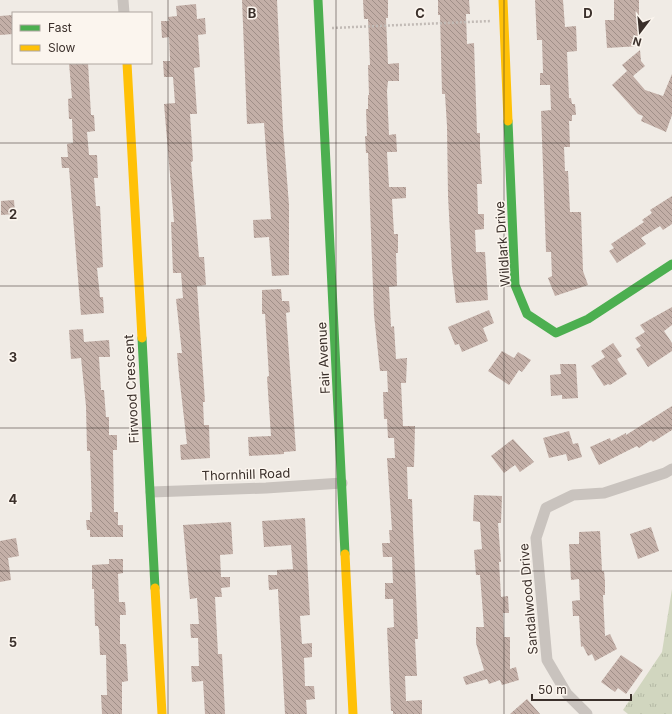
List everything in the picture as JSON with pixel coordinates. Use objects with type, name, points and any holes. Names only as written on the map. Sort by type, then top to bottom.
[{"type":"street","points":[[123,0],[124,12]]},
{"type":"street","name":"Fair Avenue","points":[[318,0],[353,714]]},
{"type":"street","name":"Wildlark Drive","points":[[503,0],[515,285],[527,314],[556,333],[588,319],[672,264]]},
{"type":"street","name":"Firwood Crescent","points":[[127,64],[162,714]]},
{"type":"street","name":"Sandalwood Drive","points":[[587,714],[567,694],[547,660],[536,538],[546,508],[572,495],[604,493],[665,473],[672,469]]},
{"type":"street","name":"Thornhill Road","points":[[151,492],[266,488],[342,483]]},
{"type":"path","points":[[320,29],[504,21]]},
{"type":"green space","points":[[672,589],[672,714],[628,714],[623,710],[662,652]]},
{"type":"building","points":[[242,0],[277,0],[283,129],[289,205],[289,275],[272,276],[269,237],[254,238],[253,220],[271,219],[264,123],[247,124]]},
{"type":"building","points":[[363,0],[388,0],[388,18],[386,18],[388,64],[399,63],[399,81],[388,81],[387,91],[389,135],[396,134],[397,152],[387,152],[389,187],[406,187],[406,198],[392,199],[394,234],[398,234],[398,253],[396,253],[397,286],[389,287],[391,327],[394,326],[396,359],[407,358],[406,383],[401,383],[403,426],[415,426],[414,467],[407,467],[408,499],[412,499],[418,639],[415,639],[417,676],[405,676],[406,701],[422,700],[422,714],[393,714],[393,711],[391,711],[387,628],[394,627],[393,599],[385,599],[385,583],[393,583],[392,557],[383,557],[382,543],[390,543],[389,530],[392,530],[387,458],[395,458],[394,438],[388,438],[387,419],[384,419],[383,392],[388,392],[387,371],[380,371],[374,315],[368,153],[366,153],[365,136],[367,136],[366,109],[368,109],[369,95],[368,65],[370,65],[368,19],[364,19]]},
{"type":"building","points":[[438,0],[469,0],[470,14],[466,14],[467,44],[474,43],[477,133],[480,133],[482,184],[477,184],[478,214],[484,214],[484,229],[475,230],[476,252],[485,252],[488,300],[456,303],[452,269],[448,196],[447,126],[445,94],[442,94],[440,15],[438,15]]},
{"type":"building","points":[[535,0],[563,0],[565,27],[576,26],[577,51],[567,52],[569,98],[571,98],[572,104],[575,104],[576,115],[572,115],[572,121],[569,121],[570,147],[564,147],[565,171],[568,171],[570,212],[581,212],[583,271],[588,285],[555,296],[548,278],[552,276],[551,252],[546,252],[541,111],[551,110],[550,85],[540,85],[540,73],[543,73],[542,40],[537,40]]},
{"type":"building","points":[[614,0],[639,0],[638,15],[640,46],[607,48],[605,20],[614,20]]},
{"type":"building","points":[[196,4],[197,19],[205,18],[206,34],[198,35],[200,67],[194,68],[197,114],[190,114],[193,161],[191,162],[199,257],[204,257],[206,285],[197,286],[205,402],[203,402],[204,425],[209,425],[210,458],[181,460],[180,445],[187,444],[177,353],[182,353],[176,299],[183,298],[181,273],[173,273],[171,222],[174,222],[164,104],[175,103],[173,77],[164,77],[163,61],[170,61],[169,37],[162,38],[161,21],[169,21],[168,17],[177,16],[176,6]]},
{"type":"building","points":[[12,15],[12,34],[0,35],[0,16]]},
{"type":"building","points":[[640,50],[641,61],[645,66],[633,76],[645,90],[663,96],[672,74],[672,115],[666,132],[641,121],[643,116],[638,114],[612,85],[627,71],[622,65]]},
{"type":"building","points":[[69,64],[88,64],[91,115],[94,115],[95,131],[87,132],[89,155],[97,155],[98,178],[94,178],[96,206],[100,206],[103,267],[97,268],[100,297],[103,297],[104,313],[81,315],[69,168],[62,168],[61,157],[68,157],[67,144],[73,143],[72,119],[69,119],[68,99],[72,98]]},
{"type":"building","points":[[672,196],[672,224],[663,230],[660,226],[641,238],[646,244],[617,263],[609,251],[614,248],[611,244],[644,222],[642,220],[652,213],[650,210]]},
{"type":"building","points":[[14,200],[15,214],[1,215],[1,201]]},
{"type":"building","points":[[281,289],[282,301],[289,301],[290,312],[286,313],[296,451],[284,452],[284,454],[249,456],[248,437],[271,436],[267,377],[269,376],[265,314],[262,314],[262,290]]},
{"type":"building","points":[[672,307],[672,325],[664,331],[672,343],[672,351],[648,367],[636,349],[641,346],[635,338],[645,332],[640,325]]},
{"type":"building","points":[[489,310],[494,323],[483,328],[488,341],[462,352],[459,344],[455,345],[448,327]]},
{"type":"building","points":[[83,329],[84,342],[109,340],[110,357],[99,357],[101,390],[104,390],[106,417],[109,417],[109,435],[117,435],[117,450],[113,450],[114,512],[118,512],[118,525],[123,525],[123,537],[90,537],[90,530],[87,530],[86,520],[90,520],[90,512],[92,512],[90,451],[87,451],[86,406],[81,358],[71,359],[69,330]]},
{"type":"building","points":[[613,343],[622,356],[617,359],[627,374],[610,385],[608,384],[604,386],[591,366],[605,357],[601,351]]},
{"type":"building","points":[[502,351],[514,358],[518,352],[531,360],[522,372],[519,370],[509,385],[488,371]]},
{"type":"building","points":[[560,364],[576,364],[578,398],[562,399],[562,395],[551,396],[550,375],[561,374]]},
{"type":"building","points":[[672,406],[672,430],[653,442],[651,440],[639,448],[637,446],[599,465],[590,447],[610,438],[611,441],[626,433],[626,435]]},
{"type":"building","points":[[569,431],[573,444],[578,443],[582,457],[568,461],[566,454],[549,458],[543,438]]},
{"type":"building","points":[[513,439],[534,462],[520,472],[515,465],[504,473],[491,456]]},
{"type":"building","points":[[474,495],[502,496],[501,523],[498,523],[501,562],[499,562],[501,597],[508,596],[509,613],[503,613],[504,637],[510,637],[510,669],[516,667],[519,680],[502,685],[500,680],[489,684],[487,679],[466,685],[463,677],[484,670],[476,643],[476,627],[484,627],[480,575],[476,575],[474,550],[482,549],[480,522],[473,521]]},
{"type":"building","points":[[305,518],[310,615],[300,616],[302,644],[312,643],[312,657],[304,658],[305,686],[314,686],[315,699],[306,700],[307,714],[285,714],[278,589],[269,590],[268,575],[277,575],[277,570],[293,569],[291,545],[264,547],[262,521]]},
{"type":"building","points":[[231,522],[233,554],[220,555],[221,577],[230,577],[230,587],[221,588],[222,597],[215,597],[218,654],[222,654],[225,714],[205,714],[203,681],[192,682],[191,666],[199,666],[198,638],[191,638],[190,624],[199,624],[197,598],[190,599],[183,525]]},
{"type":"building","points":[[651,527],[659,551],[638,559],[630,534]]},
{"type":"building","points":[[600,531],[602,571],[604,571],[605,582],[605,595],[603,595],[605,636],[610,634],[617,649],[595,661],[592,654],[588,656],[583,646],[581,647],[579,616],[573,616],[572,601],[580,600],[579,579],[571,580],[569,544],[579,544],[579,532]]},
{"type":"building","points":[[16,538],[19,556],[8,558],[11,580],[0,582],[0,541]]},
{"type":"building","points":[[109,559],[123,559],[123,573],[118,574],[119,602],[125,602],[126,615],[120,615],[120,644],[126,644],[128,681],[122,682],[122,714],[102,714],[101,695],[107,695],[106,655],[100,655],[99,630],[98,626],[95,626],[92,565],[109,564]]},
{"type":"building","points":[[621,655],[643,670],[626,694],[618,688],[615,692],[601,682]]},
{"type":"building","points":[[527,699],[540,714],[510,714]]},
{"type":"traffic: fast","points":[[318,0],[345,554]]},
{"type":"traffic: fast","points":[[508,121],[515,285],[527,314],[556,333],[588,319],[672,264]]},
{"type":"traffic: fast","points":[[142,338],[155,588]]},
{"type":"traffic: slow","points":[[503,0],[508,121]]},
{"type":"traffic: slow","points":[[127,64],[142,338]]},
{"type":"traffic: slow","points":[[345,554],[353,714]]},
{"type":"traffic: slow","points":[[155,588],[162,714]]}]
